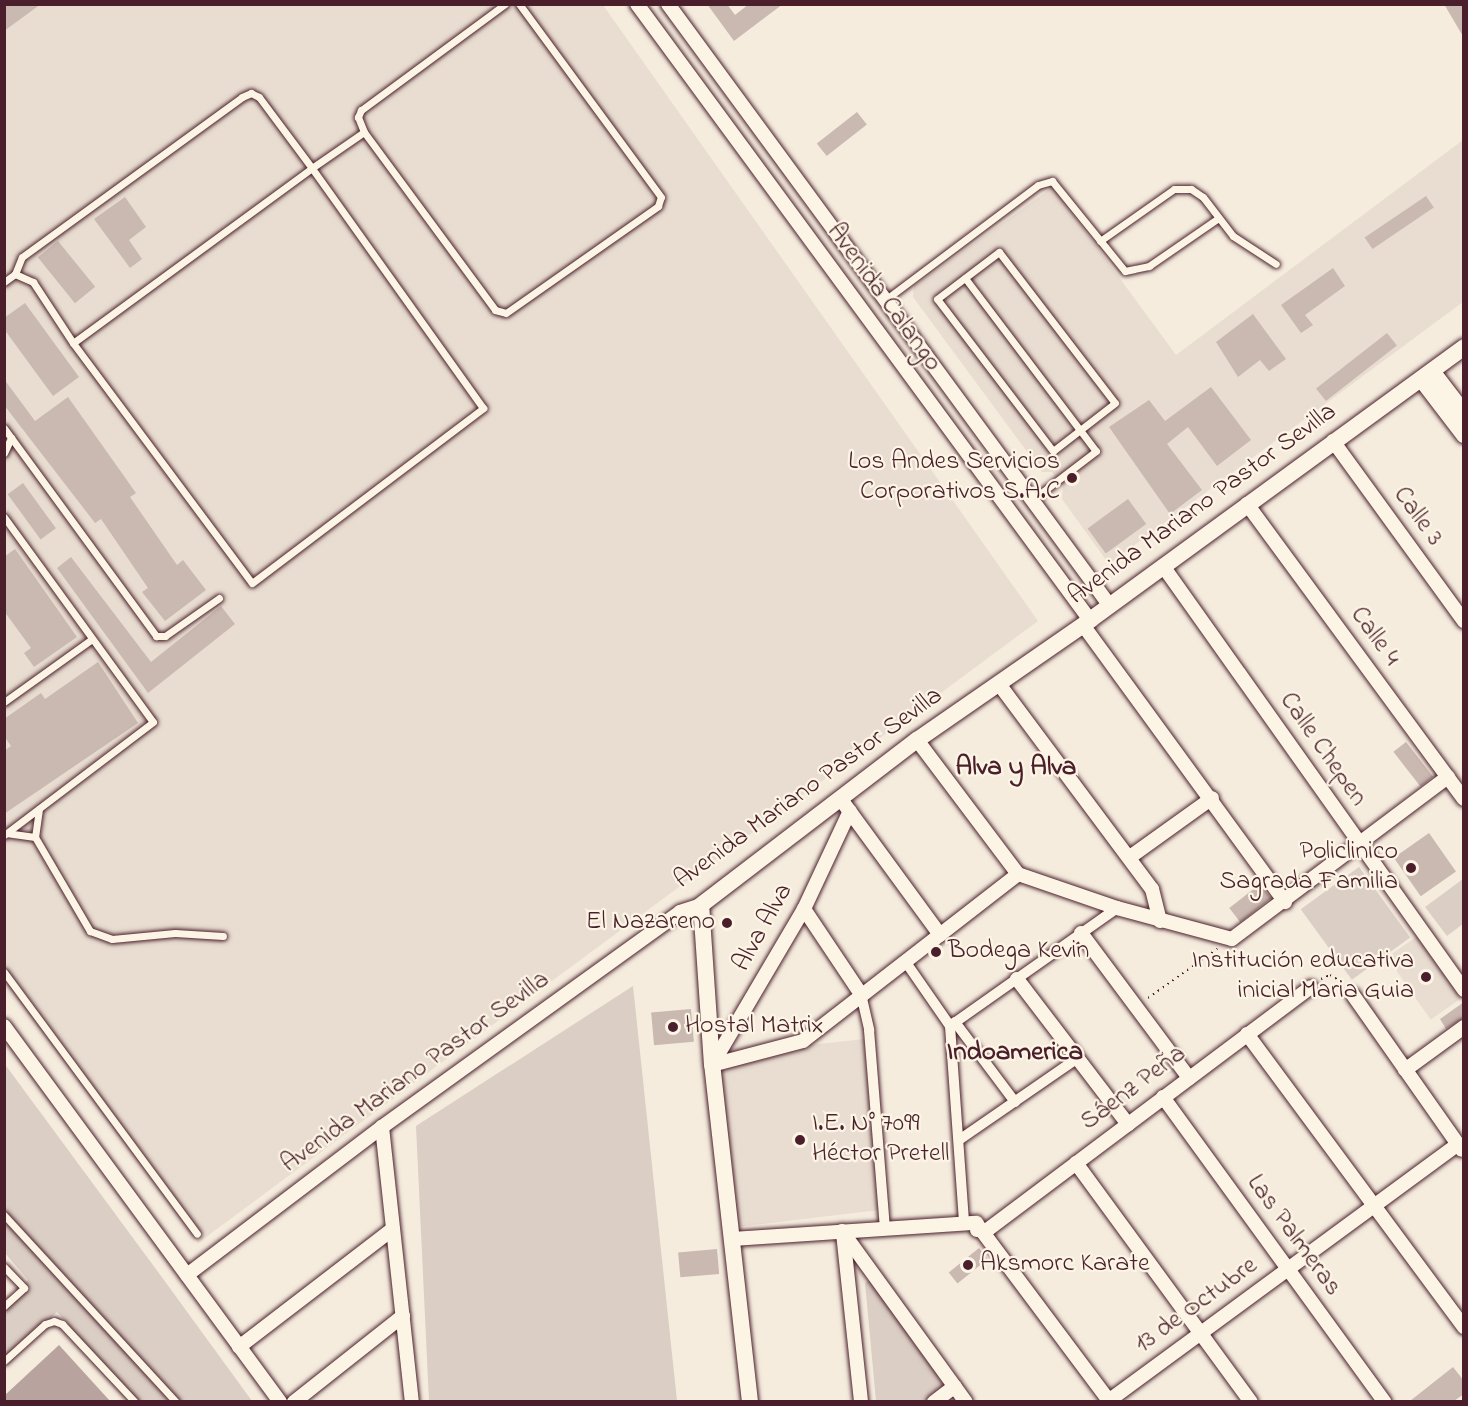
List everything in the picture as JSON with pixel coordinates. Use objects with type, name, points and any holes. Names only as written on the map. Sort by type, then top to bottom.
[{"type":"street","name":"Avenida Calango","points":[[637,4],[1087,622],[1285,902]]},
{"type":"street","name":"Avenida Calango","points":[[668,4],[1110,606]]},
{"type":"street","name":"Avenida Mariano Pastor Sevilla","points":[[187,1275],[382,1127],[680,912],[701,905],[845,805],[917,740],[1110,606],[1246,504],[1464,347]]},
{"type":"street","points":[[1427,375],[1464,413]]},
{"type":"street","points":[[1427,375],[1464,435]]},
{"type":"street","name":"Calle 3","points":[[1333,441],[1464,621]]},
{"type":"street","name":"Calle 4","points":[[1246,504],[1464,799]]},
{"type":"street","name":"Calle Chepen","points":[[1163,566],[1464,990]]},
{"type":"street","points":[[999,684],[1130,857],[1152,890],[1160,921]]},
{"type":"street","points":[[917,740],[1018,874],[1117,908],[1232,939],[1285,902],[1448,777]]},
{"type":"street","points":[[1130,857],[1212,798]]},
{"type":"street","points":[[845,805],[940,935]]},
{"type":"street","name":"Alva Alva","points":[[712,1065],[804,909],[845,805]]},
{"type":"street","points":[[712,1065],[803,1041],[1018,874]]},
{"type":"street","points":[[701,905],[712,1065],[750,1401]]},
{"type":"street","points":[[952,1024],[1117,908]]},
{"type":"street","points":[[804,909],[861,994],[869,1030],[885,1227]]},
{"type":"street","points":[[1081,933],[1189,1078]]},
{"type":"street","points":[[905,961],[1015,1102]]},
{"type":"street","points":[[1017,979],[1128,1124]]},
{"type":"street","name":"Sáenz Peña","points":[[986,1231],[1311,987]]},
{"type":"street","points":[[1353,995],[1461,1148]]},
{"type":"street","points":[[952,1024],[964,1221]]},
{"type":"street","points":[[4,1026],[280,1401]]},
{"type":"street","points":[[1405,1070],[1464,1027]]},
{"type":"street","points":[[1247,1034],[1464,1327]]},
{"type":"street","points":[[959,1140],[1078,1058]]},
{"type":"street","name":"Las Palmeras","points":[[1163,1097],[1385,1401]]},
{"type":"street","points":[[382,1127],[412,1401]]},
{"type":"street","name":"13 de Octubre","points":[[1108,1401],[1374,1206],[1461,1148]]},
{"type":"street","points":[[1076,1163],[1251,1401]]},
{"type":"street","points":[[732,1239],[964,1221],[976,1223],[986,1231],[1108,1401]]},
{"type":"street","points":[[926,1224],[986,1231]]},
{"type":"street","points":[[240,1347],[393,1229]]},
{"type":"street","points":[[842,1231],[966,1401]]},
{"type":"street","points":[[842,1231],[861,1401]]},
{"type":"street","points":[[294,1401],[403,1316]]},
{"type":"street","points":[[934,1401],[955,1386]]},
{"type":"lane","points":[[505,4],[361,110],[358,117],[364,132],[495,310],[506,313],[658,206],[661,197],[656,187],[519,4]]},
{"type":"lane","points":[[4,282],[15,274],[22,257],[251,93],[259,97],[312,168],[483,408],[252,583],[73,343],[33,282],[15,274]]},
{"type":"lane","points":[[73,343],[364,132]]},
{"type":"lane","points":[[885,300],[1038,185],[1052,181],[1125,271],[1134,272],[1217,219]]},
{"type":"lane","points":[[1100,241],[1174,189],[1191,189],[1203,197],[1217,219],[1233,236],[1276,264]]},
{"type":"lane","points":[[999,252],[1115,403],[1080,430],[1053,451],[937,299],[999,252]]},
{"type":"lane","points":[[965,278],[1096,451],[1032,500]]},
{"type":"lane","points":[[4,428],[156,636],[165,636],[219,598]]},
{"type":"lane","points":[[4,453],[11,438]]},
{"type":"lane","points":[[4,517],[151,716],[153,722],[148,729],[5,834]]},
{"type":"lane","points":[[4,702],[92,639]]},
{"type":"lane","points":[[39,809],[35,837],[90,931],[112,939],[175,933],[223,936]]},
{"type":"lane","points":[[5,834],[35,837]]},
{"type":"lane","points":[[4,972],[198,1234]]},
{"type":"lane","points":[[4,1215],[175,1401]]},
{"type":"lane","points":[[4,1267],[24,1288],[4,1306]]},
{"type":"lane","points":[[4,1361],[45,1324],[54,1321],[62,1324],[135,1401]]},
{"type":"path","points":[[1136,1007],[1232,939]]},
{"type":"path","points":[[1311,987],[1330,975],[1353,995]]},
{"type":"shaded area","points":[[4,5],[603,5],[1038,621],[198,1243],[5,982]]},
{"type":"shaded area","points":[[1463,140],[1463,302],[1109,564],[1062,499],[1063,486],[1052,472],[1042,472],[913,297],[914,286],[1053,187],[1176,355]]},
{"type":"shaded area","points":[[1359,867],[1410,937],[1352,980],[1301,909]]},
{"type":"shaded area","points":[[1463,879],[1463,924],[1447,936],[1425,907]]},
{"type":"shaded area","name":"Institución educativa inicial Maria Guia","points":[[1419,935],[1463,997],[1431,1020],[1387,957]]},
{"type":"shaded area","points":[[633,986],[677,1401],[429,1401],[416,1126]]},
{"type":"shaded area","name":"I.E. N° 7099 Héctor Pretell","points":[[864,1039],[879,1210],[737,1227],[720,1070],[810,1045]]},
{"type":"shaded area","points":[[4,1063],[252,1401],[137,1401],[57,1312],[5,1360],[5,1302],[28,1280],[5,1253]]},
{"type":"shaded area","points":[[869,1280],[944,1383],[943,1390],[926,1401],[876,1401],[865,1283]]},
{"type":"shaded area","points":[[59,1345],[110,1401],[5,1401],[5,1395]]},
{"type":"building","points":[[8,4],[41,4],[4,31],[4,7]]},
{"type":"building","points":[[707,4],[727,4],[735,15],[749,4],[783,4],[734,41]]},
{"type":"building","points":[[1444,4],[1464,4],[1464,38]]},
{"type":"building","points":[[857,112],[867,125],[827,156],[817,143]]},
{"type":"building","points":[[1426,196],[1434,208],[1372,249],[1365,237]]},
{"type":"building","points":[[125,197],[146,227],[129,240],[142,259],[130,268],[94,219]]},
{"type":"building","points":[[58,241],[95,287],[75,303],[38,257]]},
{"type":"building","points":[[1333,268],[1345,286],[1305,315],[1313,325],[1301,333],[1281,305]]},
{"type":"building","points":[[25,303],[79,377],[53,396],[4,329],[4,318]]},
{"type":"building","points":[[1253,314],[1286,359],[1269,371],[1260,360],[1238,377],[1216,342]]},
{"type":"building","points":[[1387,333],[1397,346],[1326,401],[1316,388]]},
{"type":"building","points":[[4,379],[35,421],[68,397],[136,493],[130,497],[177,565],[183,560],[206,590],[165,621],[142,592],[148,588],[101,519],[95,523],[4,405]]},
{"type":"building","points":[[1211,387],[1251,440],[1217,466],[1188,427],[1167,444],[1202,490],[1170,514],[1109,427],[1149,400],[1165,421]]},
{"type":"building","points":[[23,483],[56,528],[41,539],[8,494]]},
{"type":"building","points":[[1128,499],[1146,524],[1106,553],[1088,528]]},
{"type":"building","points":[[15,549],[77,637],[34,667],[24,653],[31,648],[4,611],[4,557]]},
{"type":"building","points":[[71,557],[151,662],[221,606],[235,624],[148,693],[57,568]]},
{"type":"building","points":[[98,662],[138,723],[4,814],[4,751],[11,746],[4,736],[4,719],[41,693],[45,699]]},
{"type":"building","points":[[1406,742],[1433,777],[1420,787],[1393,752]]},
{"type":"building","points":[[1429,833],[1456,872],[1421,896],[1394,858]]},
{"type":"building","points":[[1260,884],[1271,898],[1240,922],[1229,908]]},
{"type":"building","points":[[1464,1002],[1464,1018],[1446,1029],[1440,1019]]},
{"type":"building","name":"Hostal Matrix","points":[[691,1009],[694,1042],[654,1045],[651,1012]]},
{"type":"building","name":"Aksmorc Karate","points":[[979,1248],[988,1259],[958,1283],[949,1273]]},
{"type":"building","points":[[717,1249],[719,1274],[680,1277],[678,1252]]},
{"type":"building","points":[[1453,1367],[1464,1381],[1464,1394],[1454,1401],[1410,1401]]},
{"type":"place","name":"Los Andes Servicios Corporativos S.A.C","points":[[1072,478]]},
{"type":"place","name":"Policlinico Sagrada Familia","points":[[1411,868]]},
{"type":"place","name":"El Nazareno","points":[[727,923]]},
{"type":"place","name":"Bodega Kevin","points":[[936,952]]},
{"type":"place","name":"Institución educativa inicial Maria Guia","points":[[1426,977]]},
{"type":"place","name":"Hostal Matrix","points":[[673,1027]]},
{"type":"place","name":"I.E. N° 7099 Héctor Pretell","points":[[800,1140]]},
{"type":"place","name":"Aksmorc Karate","points":[[968,1265]]},
{"type":"district","name":"Alva y Alva","points":[[1016,768]]},
{"type":"district","name":"Indoamerica","points":[[1015,1053]]}]
